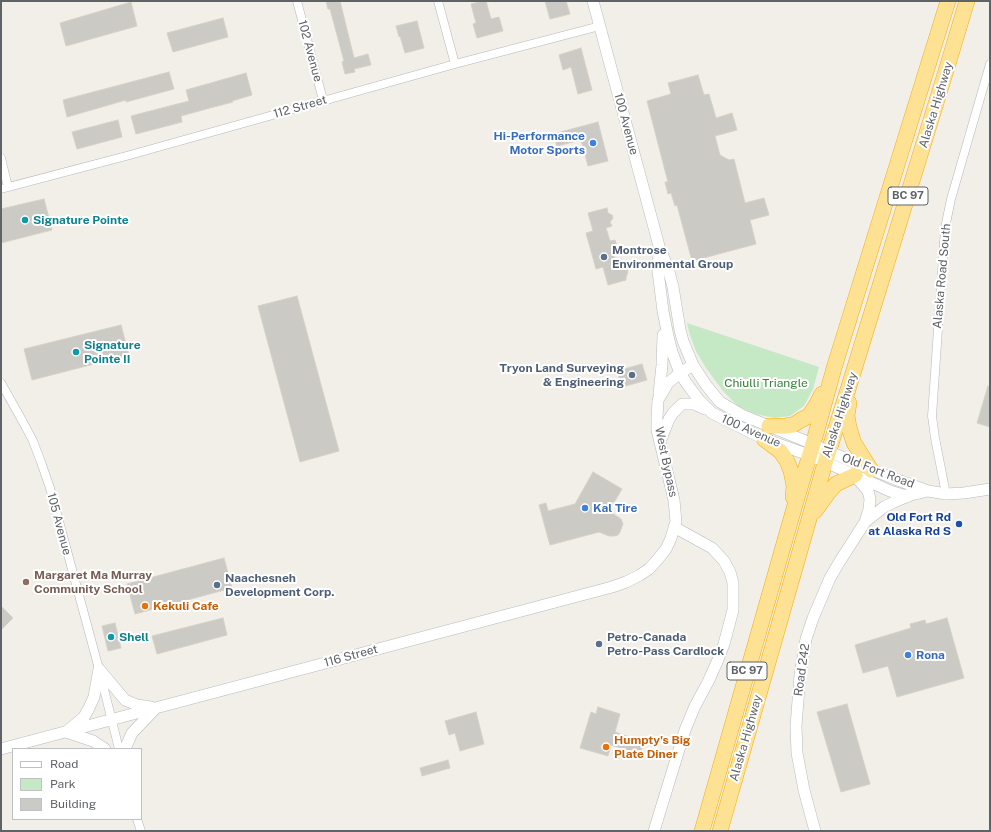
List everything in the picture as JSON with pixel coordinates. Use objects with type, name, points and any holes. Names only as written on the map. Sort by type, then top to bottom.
[{"type":"highway","name":"Alaska Highway","points":[[720,831],[827,457],[949,61],[957,3]]},
{"type":"highway","name":"Alaska Highway","points":[[702,831],[834,368],[957,3]]},
{"type":"highway","points":[[793,512],[794,486],[791,471],[787,460],[766,433],[784,426],[793,425],[809,416],[834,368]]},
{"type":"highway","points":[[850,383],[848,416],[849,427],[854,443],[871,470]]},
{"type":"highway","points":[[809,520],[836,484],[855,475]]},
{"type":"main road","name":"100 Avenue","points":[[594,1],[658,246],[668,268],[673,287],[680,330],[687,352],[693,365],[706,385],[720,402],[742,415],[766,433]]},
{"type":"main road","name":"100 Avenue","points":[[658,246],[658,271],[668,336],[680,373],[692,392],[712,412],[726,420],[766,433],[827,457]]},
{"type":"main road","points":[[658,400],[663,346],[663,311]]},
{"type":"main road","name":"West Bypass","points":[[674,527],[676,522],[674,500],[658,430],[658,400],[668,383],[693,365]]},
{"type":"main road","points":[[660,442],[673,413],[682,404],[694,404],[712,412]]},
{"type":"main road","name":"Old Fort Road","points":[[827,457],[871,470],[928,491],[946,494],[990,489]]},
{"type":"main road","name":"Old Fort Road","points":[[827,457],[855,475],[890,491],[903,495],[911,495],[928,491]]},
{"type":"main road","name":"Road 242","points":[[815,831],[804,790],[798,753],[796,726],[798,697],[806,639],[813,618],[830,578],[865,522],[869,510],[870,499],[868,491],[855,475]]},
{"type":"main road","name":"Road 242","points":[[865,522],[884,507],[911,495]]},
{"type":"main road","points":[[654,831],[685,730],[717,662],[724,644],[733,610],[733,583],[730,572],[724,561],[712,548],[674,527]]},
{"type":"main road","name":"116 Street","points":[[1,749],[612,587],[640,576],[649,569],[666,549],[674,527]]},
{"type":"main road","points":[[99,670],[126,700],[137,705],[155,708]]},
{"type":"main road","points":[[66,732],[84,717],[89,708],[94,696],[99,670]]},
{"type":"main road","points":[[125,748],[132,733],[155,708]]},
{"type":"main road","points":[[66,732],[93,741],[104,748]]},
{"type":"street","name":"102 Avenue","points":[[297,1],[323,100]]},
{"type":"street","points":[[438,1],[455,64]]},
{"type":"street","name":"112 Street","points":[[5,188],[130,155],[455,64],[600,26]]},
{"type":"street","name":"Alaska Road South","points":[[946,494],[932,416],[932,396],[945,228],[950,200],[990,64]]},
{"type":"street","points":[[1,158],[5,188]]},
{"type":"street","name":"105 Avenue","points":[[1,383],[10,396],[33,441],[50,488],[119,748]]},
{"type":"street","points":[[137,820],[140,831]]},
{"type":"green space","name":"Chiulli Triangle","points":[[687,323],[819,367],[813,389],[804,406],[790,416],[775,418],[755,414],[738,406],[723,391],[706,368],[696,351]]},
{"type":"building","points":[[326,1],[340,1],[354,58],[368,54],[371,65],[354,69],[355,72],[345,74],[342,62],[344,61],[330,9],[328,9]]},
{"type":"building","points":[[486,1],[491,19],[499,17],[503,31],[477,38],[473,24],[476,23],[471,4]]},
{"type":"building","points":[[545,1],[566,1],[570,14],[550,19]]},
{"type":"building","points":[[131,2],[137,26],[66,46],[60,23]]},
{"type":"building","points":[[223,18],[228,37],[173,52],[167,33]]},
{"type":"building","points":[[417,21],[424,48],[405,53],[396,26]]},
{"type":"building","points":[[581,48],[592,90],[578,94],[571,67],[563,70],[559,55]]},
{"type":"building","points":[[169,72],[174,89],[126,102],[126,100],[67,117],[63,100]]},
{"type":"building","points":[[246,73],[252,95],[232,101],[233,102],[181,116],[182,122],[136,134],[131,116],[189,101],[186,90]]},
{"type":"building","points":[[698,75],[704,95],[709,94],[716,118],[732,113],[737,130],[715,136],[720,155],[729,160],[734,159],[745,203],[764,198],[769,215],[750,220],[756,244],[692,261],[677,205],[675,206],[671,193],[668,194],[665,182],[668,182],[647,101],[671,94],[668,83]]},
{"type":"building","points":[[118,120],[122,137],[77,149],[72,132]]},
{"type":"building","name":"Hi-Performance Motor Sports","points":[[598,122],[608,161],[588,166],[581,140],[557,146],[553,134]]},
{"type":"building","name":"Signature Pointe","points":[[44,199],[52,230],[1,243],[1,209]]},
{"type":"building","points":[[607,208],[608,213],[612,215],[613,218],[610,222],[612,226],[606,228],[610,241],[615,240],[617,246],[616,249],[612,250],[616,263],[621,262],[623,266],[627,268],[628,272],[626,280],[608,285],[603,267],[596,269],[586,233],[593,231],[588,213]]},
{"type":"building","points":[[297,296],[339,451],[300,462],[258,306]]},
{"type":"building","name":"Signature Pointe II","points":[[121,325],[129,355],[32,380],[24,349]]},
{"type":"building","name":"Tryon Land Surveying & Engineering","points":[[642,364],[647,380],[622,387],[617,371]]},
{"type":"building","points":[[988,386],[990,387],[990,427],[977,423]]},
{"type":"building","name":"Kal Tire","points":[[593,472],[622,489],[609,511],[621,519],[623,524],[620,532],[618,535],[609,536],[599,532],[550,545],[539,505],[546,503],[548,511],[575,504]]},
{"type":"building","points":[[224,558],[232,588],[135,614],[127,584]]},
{"type":"building","points":[[1,606],[13,618],[1,630]]},
{"type":"building","name":"Shell","points":[[223,618],[227,635],[157,654],[152,636]]},
{"type":"building","name":"Rona","points":[[947,618],[964,678],[897,697],[888,666],[863,673],[855,645],[911,628],[910,624],[925,620],[926,624]]},
{"type":"building","name":"Shell","points":[[115,623],[121,648],[108,651],[102,626]]},
{"type":"building","points":[[847,704],[870,784],[841,792],[817,712]]},
{"type":"building","points":[[598,707],[620,714],[615,732],[644,742],[640,754],[611,745],[608,756],[580,748],[591,712],[596,714]]},
{"type":"building","points":[[476,712],[484,744],[460,751],[455,733],[449,735],[445,721]]},
{"type":"building","points":[[448,760],[450,768],[422,776],[420,768]]},
{"type":"place","name":"Hi-Performance Motor Sports","points":[[593,143]]},
{"type":"place","name":"Signature Pointe","points":[[25,220]]},
{"type":"place","name":"Montrose Environmental Group","points":[[604,257]]},
{"type":"place","name":"Signature Pointe II","points":[[76,352]]},
{"type":"place","name":"Tryon Land Surveying & Engineering","points":[[632,375]]},
{"type":"place","name":"Kal Tire","points":[[585,508]]},
{"type":"place","name":"Old Fort Rd at Alaska Rd S","points":[[959,524]]},
{"type":"place","name":"Margaret Ma Murray Community School","points":[[26,582]]},
{"type":"place","name":"Naachesneh Development Corp.","points":[[217,585]]},
{"type":"place","name":"Kekuli Cafe","points":[[145,606]]},
{"type":"place","name":"Shell","points":[[111,637]]},
{"type":"place","name":"Petro-Canada Petro-Pass Cardlock","points":[[599,644]]},
{"type":"place","name":"Rona","points":[[908,655]]},
{"type":"place","name":"Humpty's Big Plate Diner","points":[[606,747]]}]
